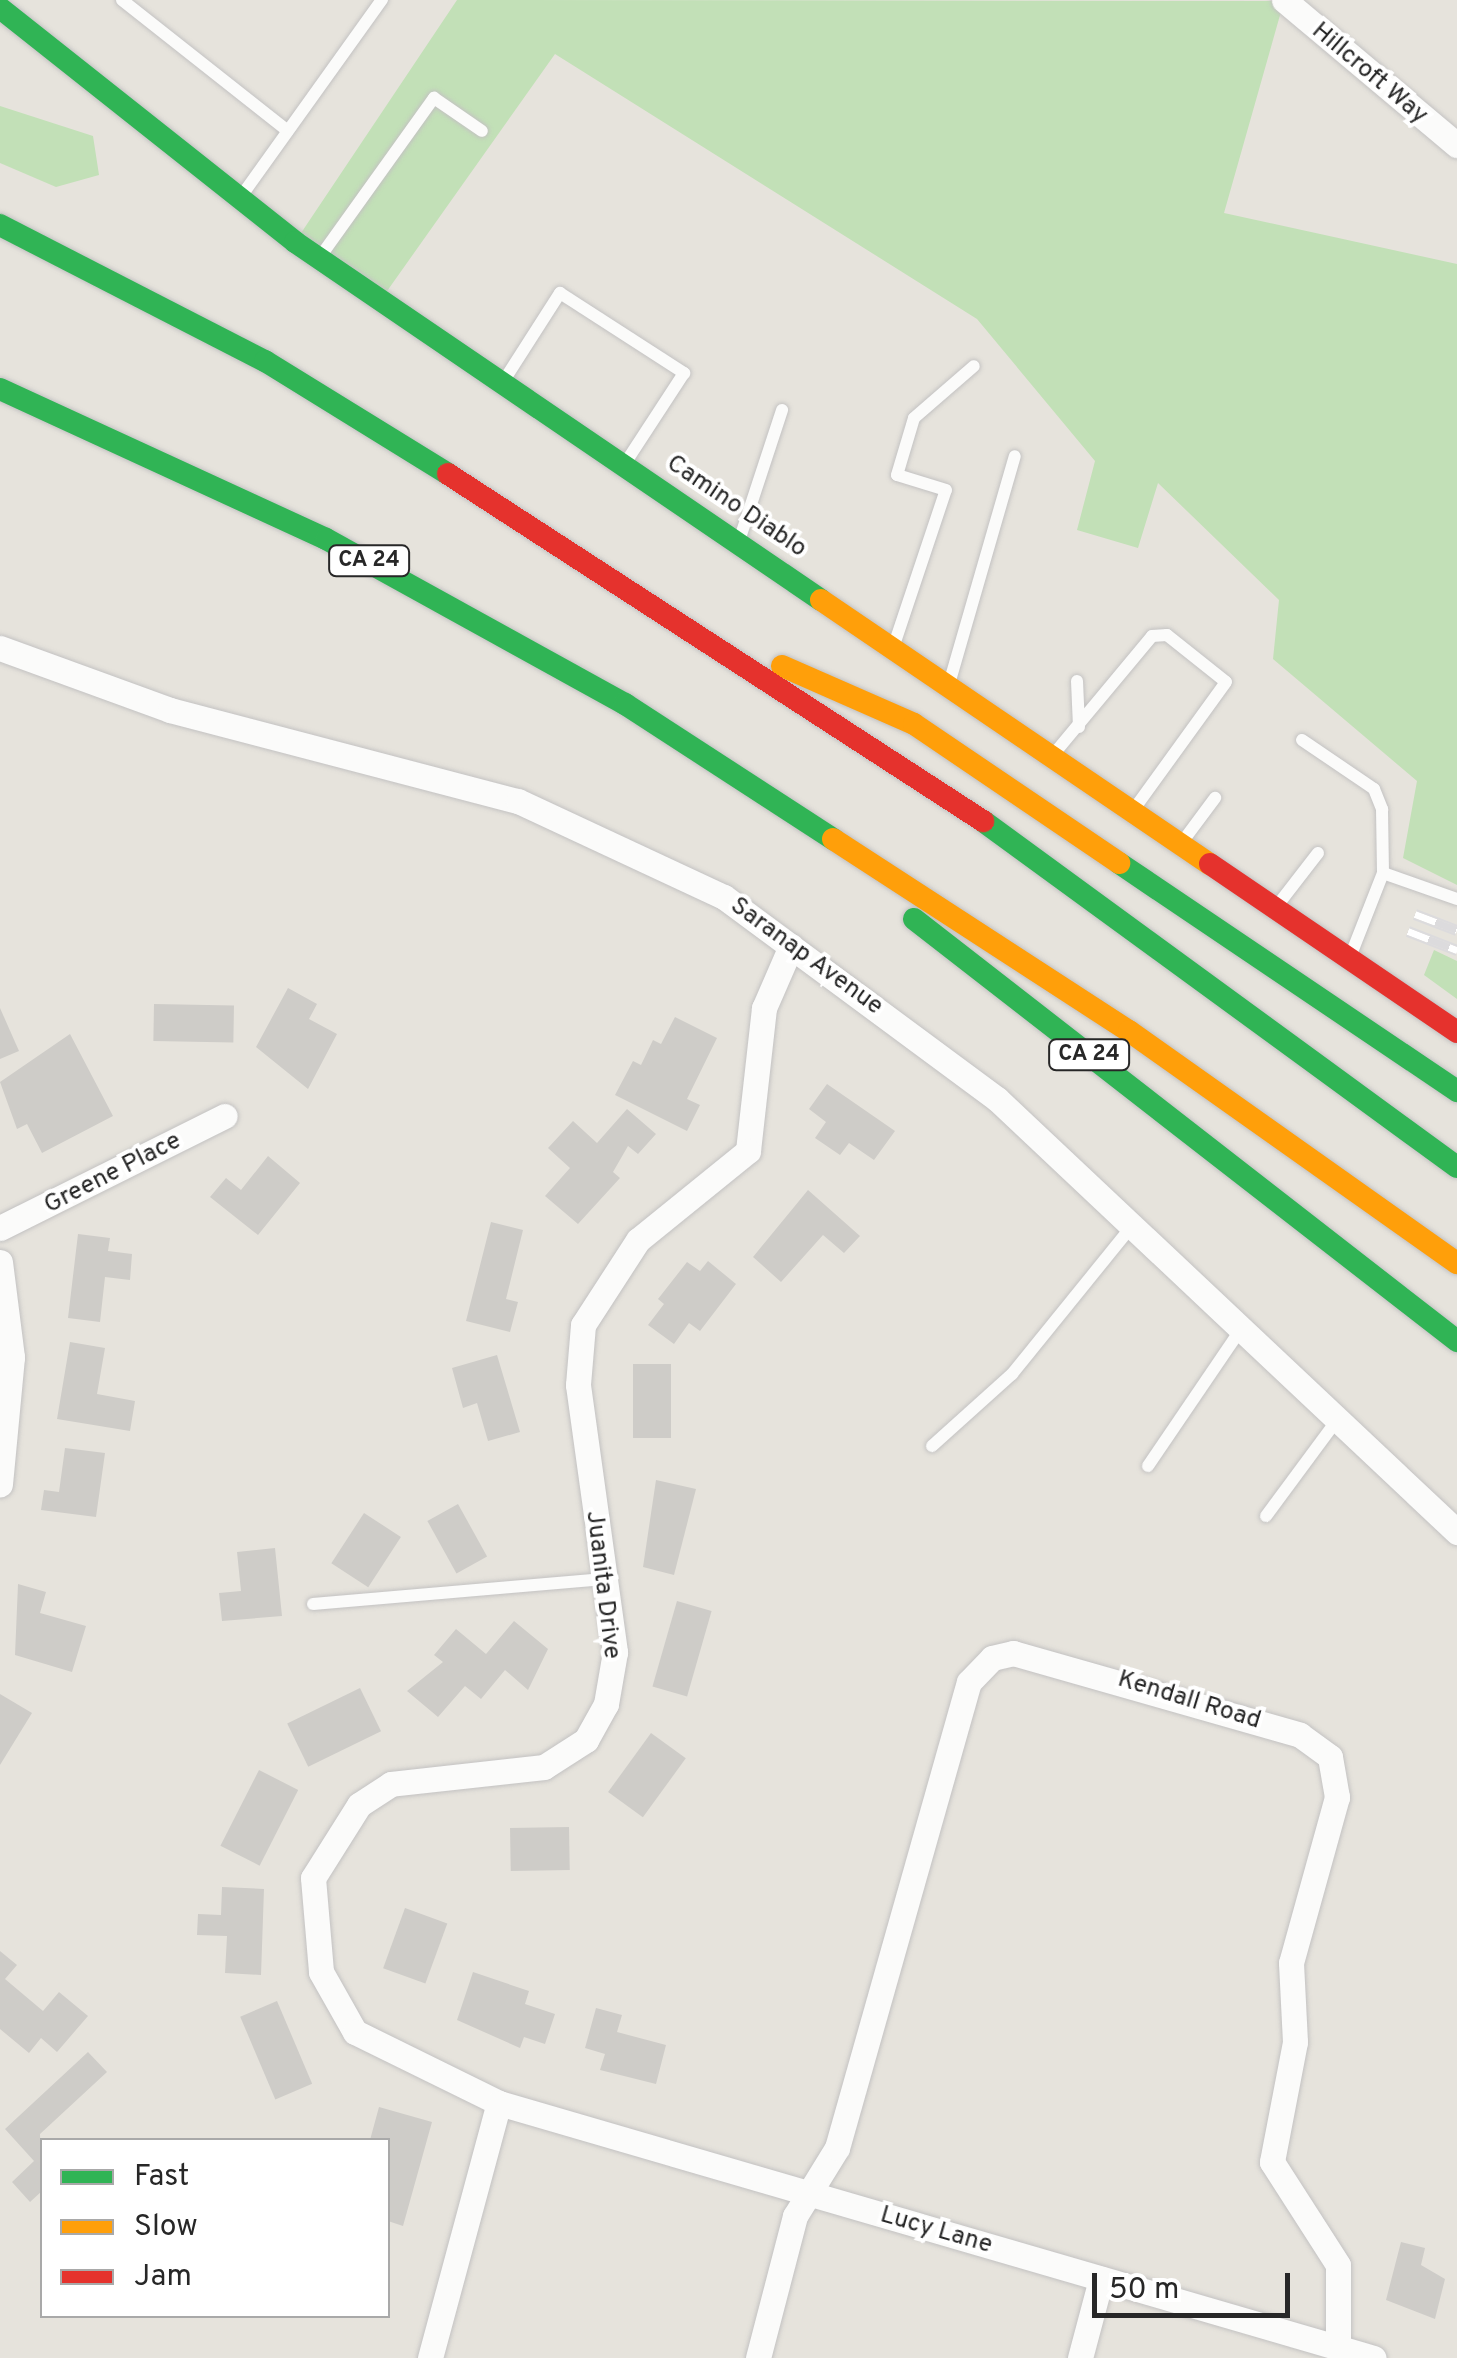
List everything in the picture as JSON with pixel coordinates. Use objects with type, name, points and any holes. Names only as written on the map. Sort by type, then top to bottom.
[{"type":"main road","name":"Camino Diablo","points":[[1,4],[238,200],[319,259],[1457,1032]]},
{"type":"main road","points":[[0,225],[315,390],[701,634],[1002,834],[1457,1167]]},
{"type":"main road","name":"CA 24","points":[[0,388],[410,582],[723,765],[1457,1341]]},
{"type":"main road","points":[[701,634],[914,724],[1457,1091]]},
{"type":"main road","points":[[723,765],[1129,1031],[1457,1263]]},
{"type":"main road","points":[[1002,834],[1104,882],[1453,1118]]},
{"type":"street","name":"Hillcroft Way","points":[[1283,0],[1457,145]]},
{"type":"street","name":"Saranap Avenue","points":[[0,648],[170,710],[518,800],[664,862],[791,946],[997,1099],[1457,1532]]},
{"type":"street","name":"Juanita Drive","points":[[499,2103],[355,2032],[322,1972],[313,1878],[338,1830],[392,1784],[544,1767],[586,1740],[612,1684],[604,1578],[578,1385],[583,1325],[638,1240],[748,1151],[764,1008],[791,946]]},
{"type":"street","name":"Greene Place","points":[[0,1228],[225,1116]]},
{"type":"street","points":[[0,1262],[12,1357],[0,1484]]},
{"type":"street","name":"Kendall Road","points":[[758,2358],[796,2216],[837,2148],[969,1682],[992,1658],[1032,1653],[1318,1742],[1338,1775],[1291,1963],[1295,2042],[1272,2162],[1338,2265],[1338,2347]]},
{"type":"street","points":[[430,2358],[499,2103]]},
{"type":"street","name":"Lucy Lane","points":[[499,2103],[1374,2358]]},
{"type":"street","points":[[1080,2358],[1101,2279]]},
{"type":"lane","points":[[122,0],[288,131]]},
{"type":"lane","points":[[238,200],[382,0]]},
{"type":"lane","points":[[319,259],[434,98],[482,131]]},
{"type":"lane","points":[[502,382],[560,293],[684,373],[624,464]]},
{"type":"lane","points":[[894,646],[946,490],[897,475],[914,418],[974,366]]},
{"type":"lane","points":[[739,541],[782,410]]},
{"type":"lane","points":[[950,684],[1015,456]]},
{"type":"lane","points":[[1052,756],[1152,636],[1166,635],[1225,676],[1133,811]]},
{"type":"lane","points":[[1077,681],[1078,727]]},
{"type":"lane","points":[[1302,740],[1374,790],[1383,873],[1349,959]]},
{"type":"lane","points":[[1181,843],[1215,798]]},
{"type":"lane","points":[[1276,908],[1318,853]]},
{"type":"lane","points":[[1383,873],[1457,899]]},
{"type":"lane","points":[[932,1446],[1012,1374],[1132,1226]]},
{"type":"lane","points":[[1148,1466],[1242,1329]]},
{"type":"lane","points":[[1266,1516],[1338,1420]]},
{"type":"lane","points":[[313,1604],[604,1578]]},
{"type":"green space","points":[[457,0],[1284,1],[1224,213],[1457,264],[1457,885],[1403,858],[1417,781],[1273,659],[1279,600],[1158,483],[1138,548],[1077,530],[1095,461],[977,319],[555,54],[380,301],[295,242]]},
{"type":"green space","points":[[0,106],[93,136],[99,175],[56,187],[0,163]]},
{"type":"green space","points":[[1434,950],[1457,961],[1457,999],[1424,975]]},
{"type":"building","points":[[288,988],[317,1004],[309,1019],[337,1034],[308,1089],[256,1047]]},
{"type":"building","points":[[154,1004],[234,1005],[233,1042],[153,1041]]},
{"type":"building","points":[[0,1008],[19,1051],[0,1059]]},
{"type":"building","points":[[675,1017],[717,1038],[687,1099],[700,1105],[687,1131],[615,1095],[633,1061],[641,1065],[653,1040],[661,1044]]},
{"type":"building","points":[[70,1034],[113,1116],[42,1153],[27,1124],[17,1129],[0,1082]]},
{"type":"building","points":[[827,1084],[895,1131],[874,1160],[849,1143],[840,1155],[815,1138],[826,1122],[809,1109]]},
{"type":"building","points":[[627,1109],[656,1134],[638,1154],[628,1146],[613,1172],[620,1178],[578,1224],[545,1196],[570,1168],[548,1148],[573,1121],[597,1143]]},
{"type":"building","points":[[268,1156],[300,1183],[258,1235],[210,1197],[226,1178],[241,1190]]},
{"type":"building","points":[[808,1190],[860,1236],[844,1253],[823,1235],[781,1282],[753,1257]]},
{"type":"building","points":[[491,1222],[523,1230],[506,1299],[518,1302],[510,1332],[466,1321]]},
{"type":"building","points":[[78,1234],[110,1238],[108,1251],[132,1254],[130,1280],[105,1277],[100,1322],[68,1318]]},
{"type":"building","points":[[708,1261],[736,1284],[700,1331],[689,1323],[674,1344],[648,1325],[664,1304],[658,1299],[687,1262],[700,1271]]},
{"type":"building","points":[[70,1342],[105,1348],[97,1394],[135,1401],[130,1431],[57,1419]]},
{"type":"building","points":[[497,1355],[520,1432],[488,1441],[477,1403],[463,1408],[452,1368]]},
{"type":"building","points":[[633,1364],[671,1364],[671,1438],[633,1438]]},
{"type":"building","points":[[65,1448],[105,1453],[96,1517],[41,1510],[44,1490],[59,1492]]},
{"type":"building","points":[[656,1480],[696,1489],[674,1575],[643,1567]]},
{"type":"building","points":[[458,1504],[487,1556],[456,1573],[427,1521]]},
{"type":"building","points":[[364,1513],[401,1537],[368,1587],[331,1563]]},
{"type":"building","points":[[275,1548],[282,1616],[222,1621],[219,1593],[241,1591],[237,1552]]},
{"type":"building","points":[[18,1584],[46,1592],[40,1613],[86,1626],[72,1672],[15,1655]]},
{"type":"building","points":[[677,1601],[712,1611],[687,1696],[652,1687]]},
{"type":"building","points":[[514,1621],[548,1649],[528,1690],[505,1670],[481,1699],[465,1686],[438,1717],[407,1691],[443,1662],[434,1655],[456,1629],[486,1654]]},
{"type":"building","points":[[360,1688],[381,1731],[308,1767],[287,1724]]},
{"type":"building","points":[[0,1694],[32,1713],[0,1765]]},
{"type":"building","points":[[651,1733],[686,1758],[643,1817],[608,1792]]},
{"type":"building","points":[[259,1770],[298,1790],[260,1866],[220,1846]]},
{"type":"building","points":[[569,1827],[570,1870],[511,1871],[510,1828]]},
{"type":"building","points":[[222,1887],[264,1889],[261,1975],[225,1973],[227,1936],[197,1935],[198,1914],[221,1915]]},
{"type":"building","points":[[405,1908],[447,1923],[425,1984],[383,1968]]},
{"type":"building","points":[[0,1951],[17,1965],[5,1979],[43,2011],[59,1992],[88,2016],[57,2052],[41,2038],[29,2053],[0,2029]]},
{"type":"building","points":[[473,1972],[529,1991],[525,2004],[555,2014],[545,2044],[524,2037],[520,2048],[457,2020]]},
{"type":"building","points":[[277,2001],[312,2084],[275,2099],[240,2017]]},
{"type":"building","points":[[596,2008],[622,2015],[617,2032],[666,2045],[656,2084],[600,2070],[605,2054],[585,2048]]},
{"type":"building","points":[[88,2052],[107,2072],[40,2134],[40,2193],[30,2202],[12,2182],[34,2161],[5,2129]]},
{"type":"building","points":[[379,2107],[432,2122],[403,2226],[390,2222],[390,2138],[371,2138]]},
{"type":"building","points":[[1401,2242],[1425,2248],[1421,2265],[1445,2279],[1435,2319],[1386,2300]]},
{"type":"railway","points":[[1415,914],[1457,930]]},
{"type":"railway","points":[[1408,931],[1457,950]]},
{"type":"traffic: fast","points":[[0,8],[295,242],[821,600]]},
{"type":"traffic: fast","points":[[0,225],[265,361],[448,474]]},
{"type":"traffic: fast","points":[[0,389],[326,539],[625,704],[833,839]]},
{"type":"traffic: fast","points":[[983,821],[1457,1167]]},
{"type":"traffic: fast","points":[[1119,863],[1457,1091]]},
{"type":"traffic: fast","points":[[914,919],[1457,1341]]},
{"type":"traffic: slow","points":[[821,600],[1210,864]]},
{"type":"traffic: slow","points":[[782,666],[914,724],[1119,863]]},
{"type":"traffic: slow","points":[[833,839],[1129,1031],[1457,1263]]},
{"type":"traffic: jam","points":[[448,474],[983,821]]},
{"type":"traffic: jam","points":[[1210,864],[1457,1032]]}]
